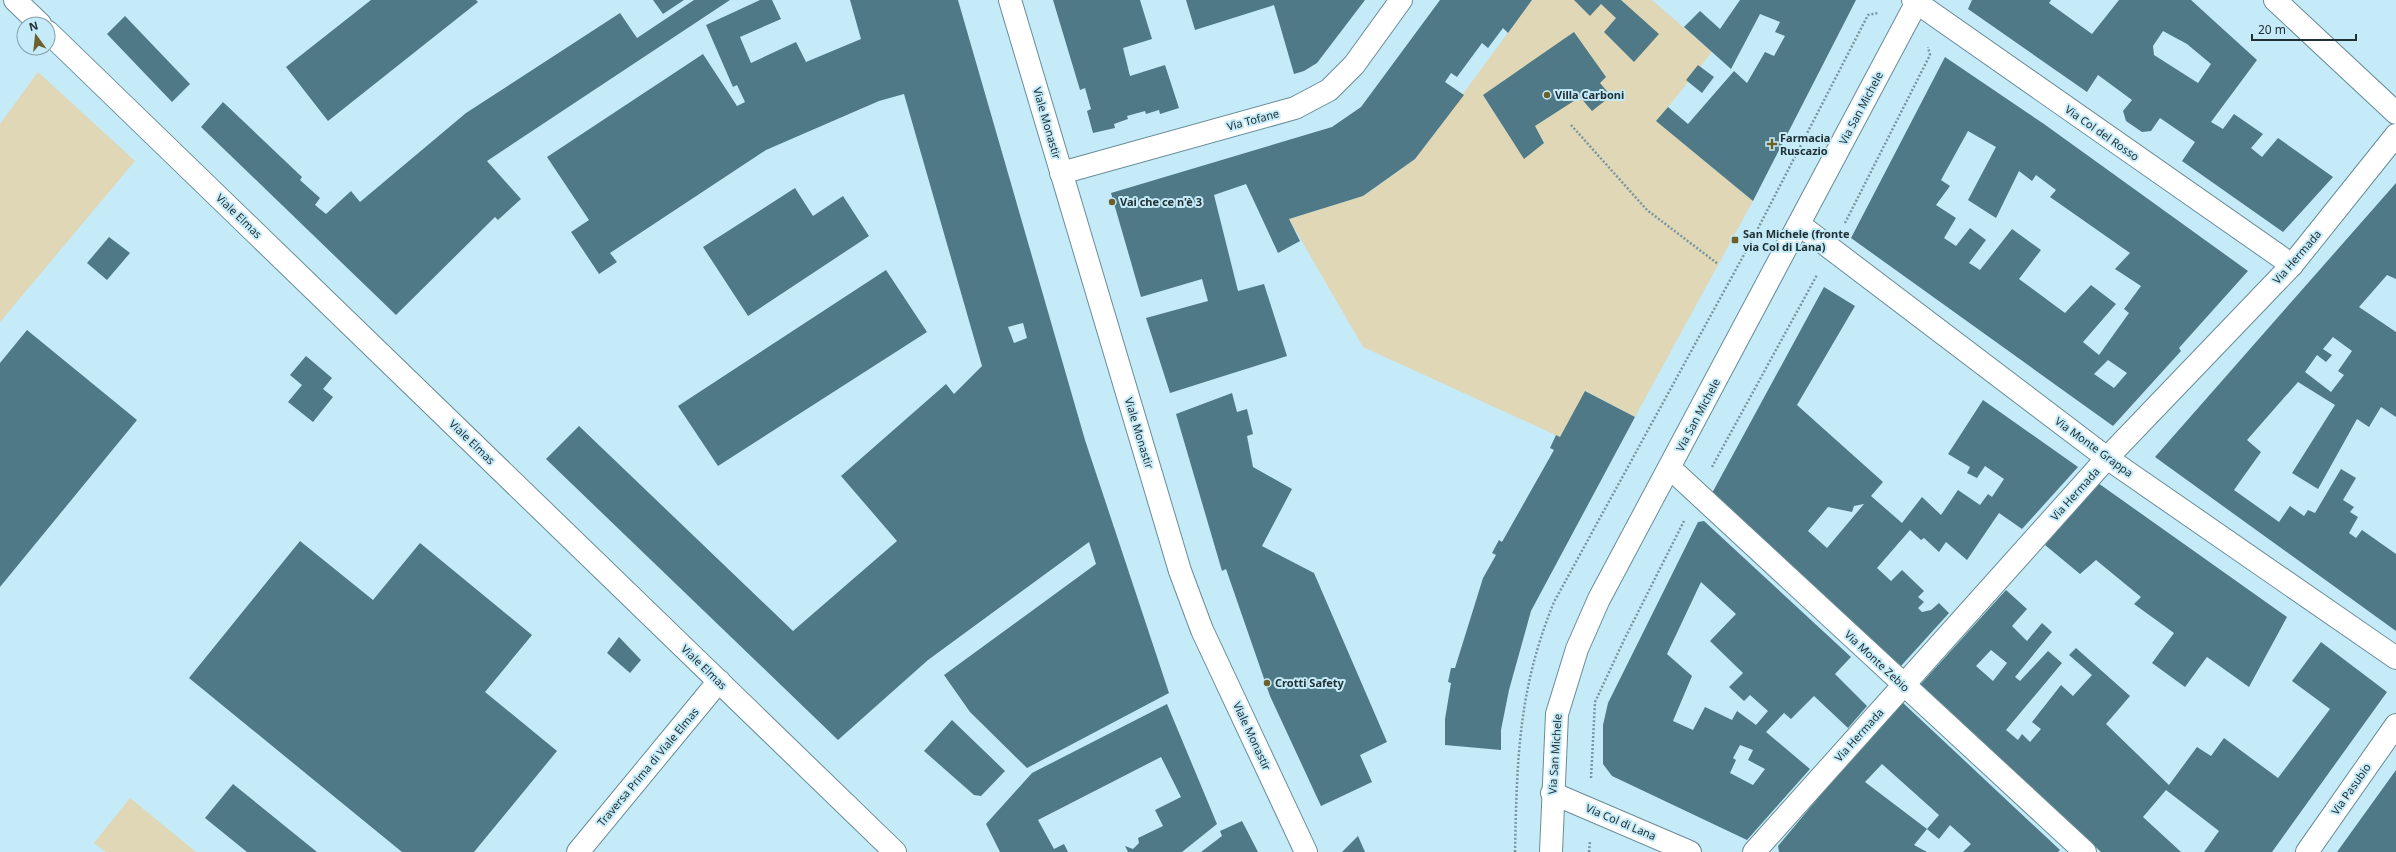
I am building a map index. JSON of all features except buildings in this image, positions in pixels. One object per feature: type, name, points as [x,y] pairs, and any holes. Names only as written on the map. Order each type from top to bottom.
[{"type":"street","points":[[15,0],[32,16]]},
{"type":"street","name":"Viale Monastir","points":[[1010,0],[1180,571],[1202,630],[1306,852]]},
{"type":"street","name":"Via Tofane","points":[[1061,173],[1296,108],[1329,90],[1354,65],[1401,0]]},
{"type":"street","points":[[2275,0],[2396,113]]},
{"type":"street","name":"Via San Michele","points":[[1550,852],[1557,714],[1577,649],[1600,599],[1800,225],[1916,1]]},
{"type":"street","name":"Via Col del Rosso","points":[[1916,1],[2292,265]]},
{"type":"street","name":"Viale Elmas","points":[[56,40],[895,852]]},
{"type":"street","name":"Via Hermada","points":[[1754,852],[2107,458],[2292,265],[2396,135]]},
{"type":"street","name":"Via Monte Grappa","points":[[1800,225],[2107,458],[2396,658]]},
{"type":"street","name":"Via Monte Zebio","points":[[1670,468],[2085,852]]},
{"type":"street","name":"Traversa Prima di Viale Elmas","points":[[578,852],[719,681]]},
{"type":"street","name":"Via Pasubio","points":[[2307,852],[2396,725]]},
{"type":"street","name":"Via Col di Lana","points":[[1552,793],[1690,852]]},
{"type":"path","points":[[1589,852],[1592,735],[1595,702],[1634,619],[1698,494],[1831,248],[1930,55],[1916,1]]},
{"type":"path","points":[[1571,125],[1647,210],[1718,264]]},
{"type":"shaded area","points":[[1532,0],[1652,0],[1712,52],[1657,121],[1753,201],[1635,417],[1586,391],[1560,437],[1363,347],[1289,219],[1363,196],[1415,159]]},
{"type":"shaded area","points":[[38,72],[135,161],[0,322],[0,124]]},
{"type":"shaded area","points":[[130,798],[196,852],[106,852],[94,843]]},
{"type":"place","name":"Villa Carboni","points":[[1547,95]]},
{"type":"place","name":"Farmacia Ruscazio","points":[[1772,144]]},
{"type":"place","name":"Vai che ce n'è 3","points":[[1112,202]]},
{"type":"place","name":"San Michele (fronte via Col di Lana)","points":[[1735,240]]},
{"type":"place","name":"Crotti Safety","points":[[1267,683]]}]
